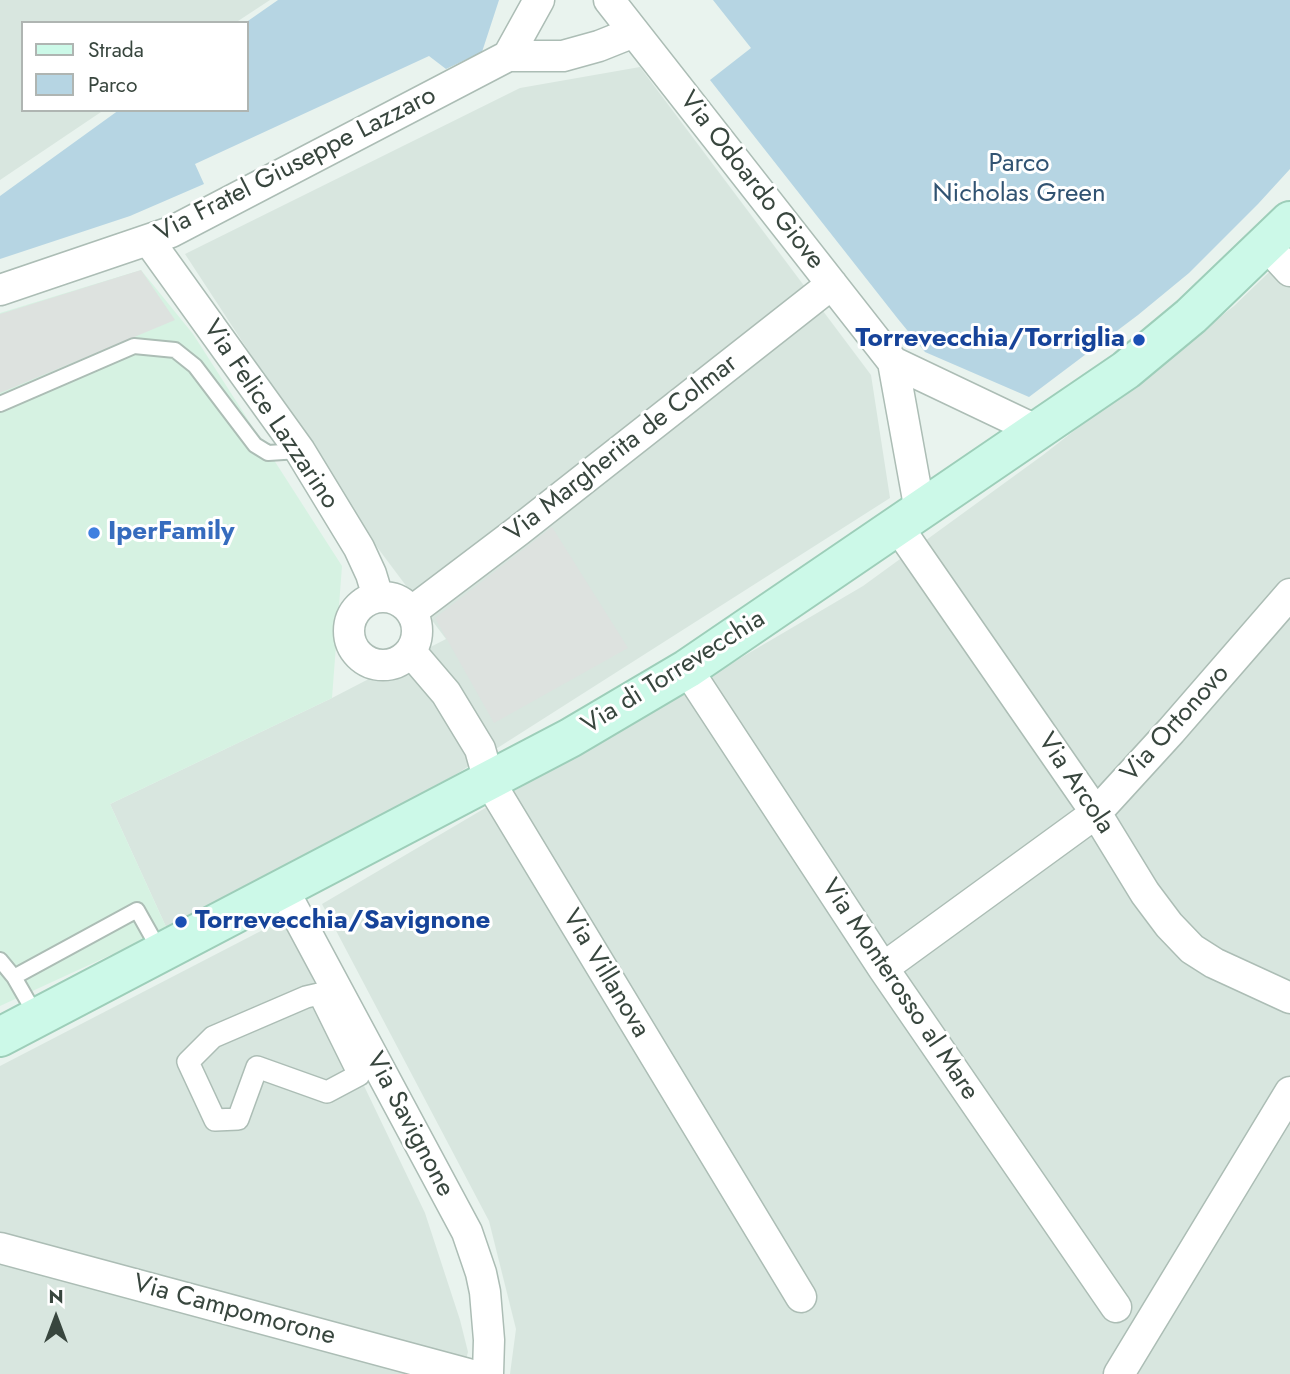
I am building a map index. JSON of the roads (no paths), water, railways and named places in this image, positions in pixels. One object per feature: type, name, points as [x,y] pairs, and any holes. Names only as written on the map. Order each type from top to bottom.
[{"type":"main road","name":"Via di Torrevecchia","points":[[0,1037],[609,716],[687,669],[1038,431],[1160,343],[1282,246]]},
{"type":"street","points":[[539,0],[508,57],[563,56],[634,32]]},
{"type":"street","name":"Via Odoardo Giove","points":[[610,0],[893,362],[1038,431]]},
{"type":"street","name":"Via Fratel Giuseppe Lazzaro","points":[[0,290],[149,241],[189,223],[508,57]]},
{"type":"street","name":"Via Felice Lazzarino","points":[[149,241],[300,451],[359,548],[378,597]]},
{"type":"street","name":"Via Margherita de Colmar","points":[[411,612],[832,284]]},
{"type":"street","name":"Via Odoardo Giove","points":[[893,362],[909,519]]},
{"type":"street","name":"Via Arcola","points":[[909,519],[1145,893],[1180,938],[1214,963],[1290,998]]},
{"type":"street","name":"Via Ortonovo","points":[[883,968],[1096,813],[1290,594]]},
{"type":"street","points":[[378,597],[396,600],[411,612],[418,632],[411,652],[402,660],[379,666],[358,655],[352,645],[349,625],[353,614],[368,600],[378,597]]},
{"type":"street","name":"Via Villanova","points":[[411,652],[446,693],[480,749],[488,780],[801,1297]]},
{"type":"street","name":"Via Monterosso al Mare","points":[[687,669],[883,968],[1116,1307]]},
{"type":"street","name":"Via Savignone","points":[[283,889],[467,1232],[485,1292],[488,1374]]},
{"type":"street","points":[[319,994],[359,1075],[327,1092],[257,1067],[238,1119],[215,1120],[188,1062],[213,1037],[306,997],[319,994]]},
{"type":"street","points":[[1119,1374],[1290,1092]]},
{"type":"street","name":"Via Campomorone","points":[[0,1248],[468,1374]]},
{"type":"lane","points":[[0,404],[134,346],[175,350],[195,366],[255,445],[268,453],[300,451]]},
{"type":"lane","points":[[14,976],[137,910],[161,953]]},
{"type":"lane","points":[[0,960],[14,976],[37,1018]]},
{"type":"place","name":"Torrevecchia/Torriglia","points":[[1139,340]]},
{"type":"place","name":"IperFamily","points":[[94,533]]},
{"type":"place","name":"Torrevecchia/Savignone","points":[[181,922]]},
{"type":"park label","name":"Parco Nicholas Green","points":[[1019,180]]}]
